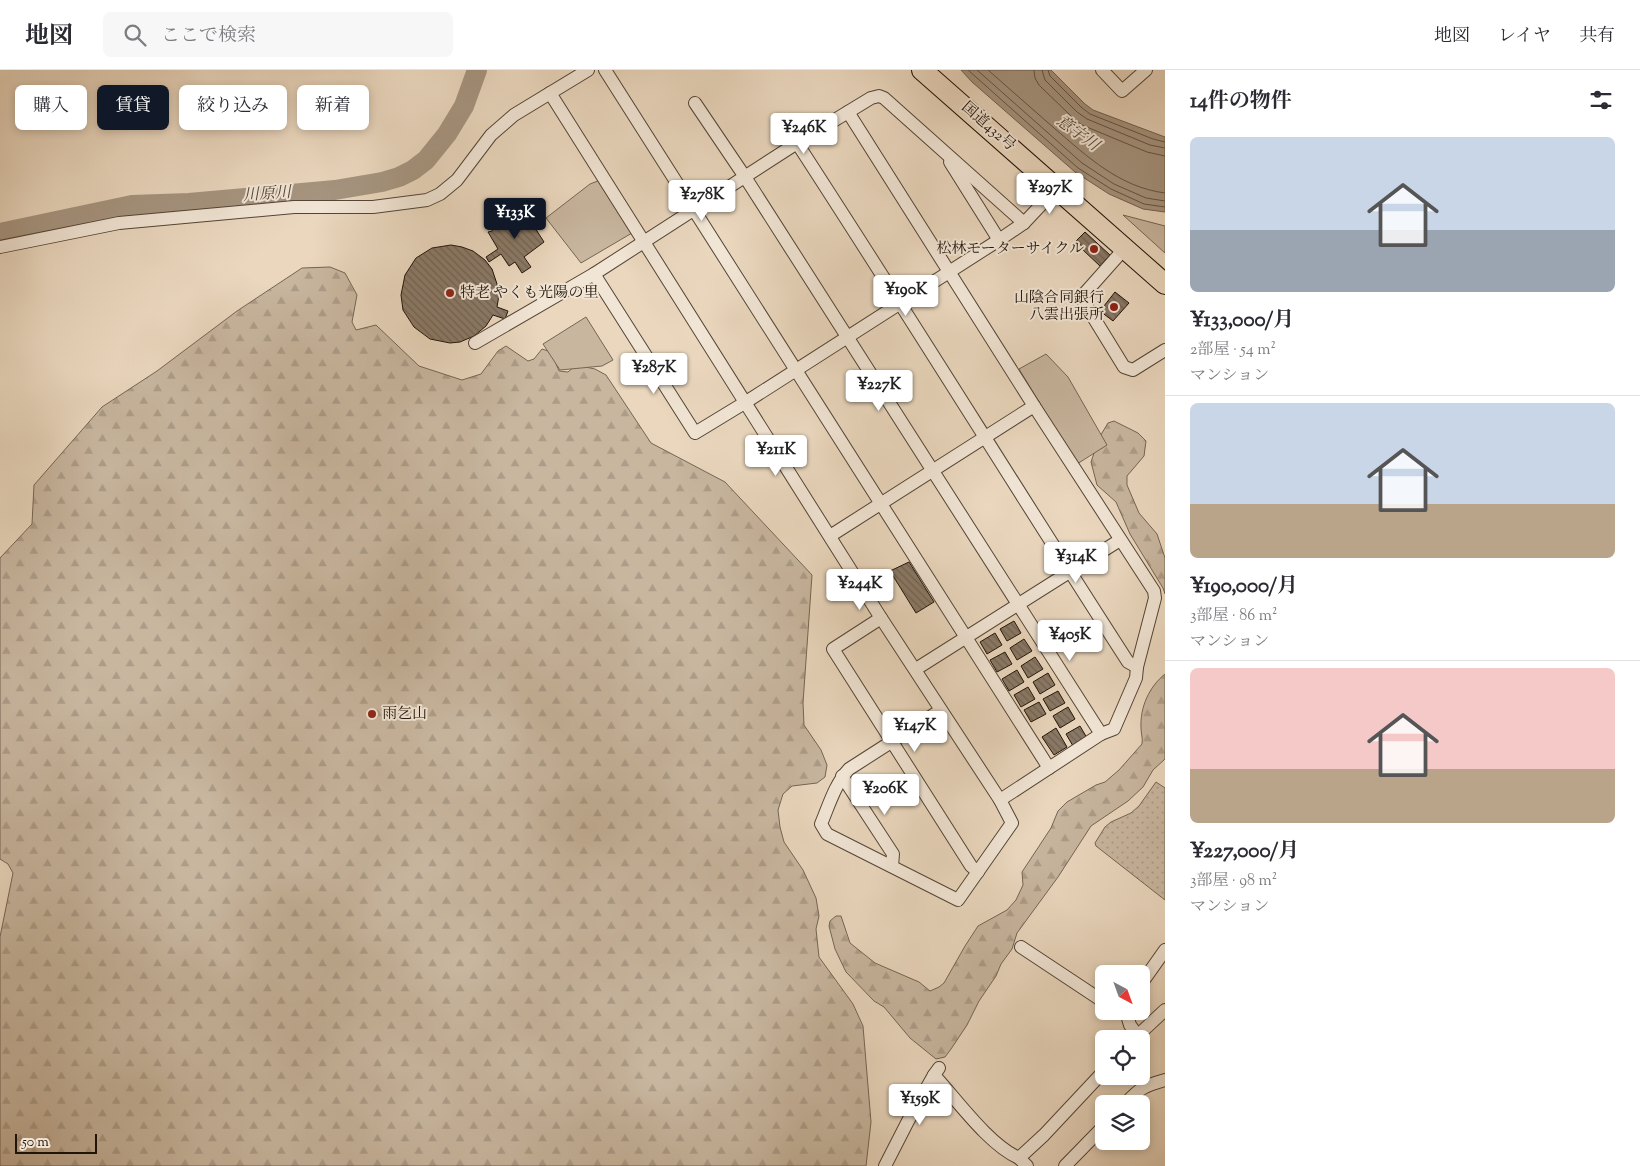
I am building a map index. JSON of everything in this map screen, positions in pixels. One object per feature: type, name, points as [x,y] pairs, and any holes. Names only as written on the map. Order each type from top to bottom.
[{"type":"highway","name":"国道432号","points":[[922,70],[1165,284]]},
{"type":"street","points":[[0,247],[119,223],[294,207],[373,207],[427,200],[440,194],[457,180],[490,135],[514,115],[588,70]]},
{"type":"street","points":[[605,70],[1049,768]]},
{"type":"street","points":[[1102,70],[1122,91],[1146,70]]},
{"type":"street","points":[[550,93],[881,618],[1000,800],[1012,823],[958,900],[827,834],[821,824],[842,776],[849,769],[941,710]]},
{"type":"street","points":[[475,343],[594,274],[797,143],[871,98],[879,96],[884,98],[1024,223]]},
{"type":"street","points":[[695,103],[745,177],[1101,734]]},
{"type":"street","points":[[848,112],[1034,406],[1154,591],[1155,598],[1137,667],[1136,678],[1114,729],[1101,734],[1000,800]]},
{"type":"street","points":[[797,143],[901,303],[1128,662],[1137,667]]},
{"type":"street","points":[[942,150],[999,240]]},
{"type":"street","points":[[594,274],[695,433],[950,273],[999,240],[1024,223],[1057,188]]},
{"type":"street","points":[[1124,248],[1085,293],[1084,302],[1124,367],[1133,370],[1165,350]]},
{"type":"street","points":[[830,536],[1034,406]]},
{"type":"street","points":[[916,670],[1120,540]]},
{"type":"street","points":[[881,618],[833,650],[971,866],[978,872]]},
{"type":"street","points":[[842,776],[893,854],[892,866]]},
{"type":"street","points":[[1021,947],[1095,996]]},
{"type":"street","points":[[1150,971],[1165,950]]},
{"type":"street","points":[[1144,1030],[1165,1010]]},
{"type":"street","points":[[884,1166],[908,1120],[937,1072],[989,1137],[1008,1154],[1023,1162],[1044,1135],[1095,1081]]},
{"type":"street","points":[[1134,1095],[1146,1085],[1165,1080]]},
{"type":"street","points":[[1065,1166],[1095,1135]]},
{"type":"green space","points":[[600,180],[632,233],[581,263],[546,218],[590,184]]},
{"type":"green space","points":[[1123,215],[1165,226],[1165,253]]},
{"type":"green space","points":[[330,267],[345,273],[357,295],[352,322],[356,330],[376,325],[419,366],[462,380],[481,374],[498,351],[506,346],[528,361],[534,359],[542,349],[551,352],[559,371],[568,372],[576,365],[595,369],[606,375],[651,443],[725,482],[812,575],[803,703],[804,725],[821,750],[827,765],[825,777],[817,783],[792,786],[783,794],[778,810],[784,842],[803,870],[816,898],[819,916],[816,929],[819,957],[853,1004],[863,1026],[871,1122],[866,1166],[0,1166],[0,937],[13,873],[8,864],[0,859],[0,558],[32,524],[34,485],[102,407],[157,371],[237,311],[302,268]]},
{"type":"green space","points":[[586,317],[613,360],[602,366],[560,370],[543,344]]},
{"type":"green space","points":[[1046,354],[1068,377],[1107,445],[1077,464],[1019,369]]},
{"type":"green space","points":[[1114,421],[1138,433],[1146,441],[1144,456],[1127,476],[1127,485],[1139,513],[1157,534],[1165,558],[1165,594],[1130,534],[1116,502],[1097,485],[1091,462],[1099,438],[1108,423]]},
{"type":"green space","points":[[1165,674],[1165,759],[1153,770],[1143,787],[1128,801],[1091,826],[1058,877],[1017,933],[1012,949],[979,1001],[967,1025],[945,1057],[936,1059],[910,1038],[884,1007],[874,1001],[846,972],[835,949],[829,926],[830,921],[836,916],[841,916],[850,943],[875,963],[919,982],[930,991],[939,987],[944,983],[978,926],[1007,910],[1016,900],[1023,885],[1022,872],[1051,828],[1058,811],[1067,802],[1096,785],[1105,782],[1119,770],[1142,744],[1141,720],[1144,705],[1154,685]]},
{"type":"green space","points":[[1156,782],[1165,788],[1165,900],[1096,846],[1095,843],[1105,827],[1111,822],[1131,813],[1139,806]]},
{"type":"water","name":"意宇川","points":[[961,70],[1051,70],[1093,110],[1165,137],[1165,212],[1143,209],[1109,194],[1075,172],[972,82]]},
{"type":"building","points":[[523,209],[544,242],[524,257],[531,267],[522,273],[515,262],[509,266],[501,254],[489,262],[486,257],[498,249],[488,232],[492,231],[504,216]]},
{"type":"building","name":"松林モーターサイクル","points":[[1085,232],[1110,255],[1100,266],[1076,241]]},
{"type":"building","name":"特老 やくも光陽の里","points":[[451,245],[473,251],[485,260],[492,269],[497,284],[499,295],[497,307],[508,311],[505,319],[493,315],[486,326],[474,336],[460,342],[450,343],[430,339],[414,327],[403,310],[401,295],[405,275],[416,258],[432,248]]},
{"type":"building","name":"山陰合同銀行 八雲出張所","points":[[1115,292],[1129,303],[1113,321],[1100,311]]},
{"type":"building","points":[[909,562],[934,602],[916,613],[890,571]]},
{"type":"building","points":[[1014,621],[1021,633],[1007,641],[1000,629]]},
{"type":"building","points":[[995,633],[1002,645],[987,654],[980,642]]},
{"type":"building","points":[[1024,639],[1032,651],[1017,660],[1010,648]]},
{"type":"building","points":[[1005,652],[1012,664],[997,672],[990,660]]},
{"type":"building","points":[[1035,657],[1043,669],[1028,678],[1021,666]]},
{"type":"building","points":[[1017,670],[1024,682],[1009,691],[1002,679]]},
{"type":"building","points":[[1048,673],[1055,685],[1040,694],[1033,682]]},
{"type":"building","points":[[1028,687],[1035,699],[1021,707],[1014,695]]},
{"type":"building","points":[[1058,691],[1065,703],[1050,711],[1043,699]]},
{"type":"building","points":[[1039,702],[1046,714],[1031,722],[1024,710]]},
{"type":"building","points":[[1068,707],[1075,719],[1060,728],[1053,716]]},
{"type":"building","points":[[1080,726],[1087,738],[1073,746],[1066,734]]},
{"type":"building","points":[[1056,728],[1067,747],[1054,755],[1042,737]]},
{"type":"waterway","name":"川原川","points":[[0,233],[132,205],[189,203],[335,190],[382,182],[399,177],[413,170],[426,160],[447,134],[464,106],[477,70]]},
{"type":"place","name":"松林モーターサイクル","points":[[1094,249]]},
{"type":"place","name":"特老 やくも光陽の里","points":[[450,293]]},
{"type":"place","name":"山陰合同銀行 八雲出張所","points":[[1114,307]]},
{"type":"place","name":"雨乞山","points":[[372,714]]}]
